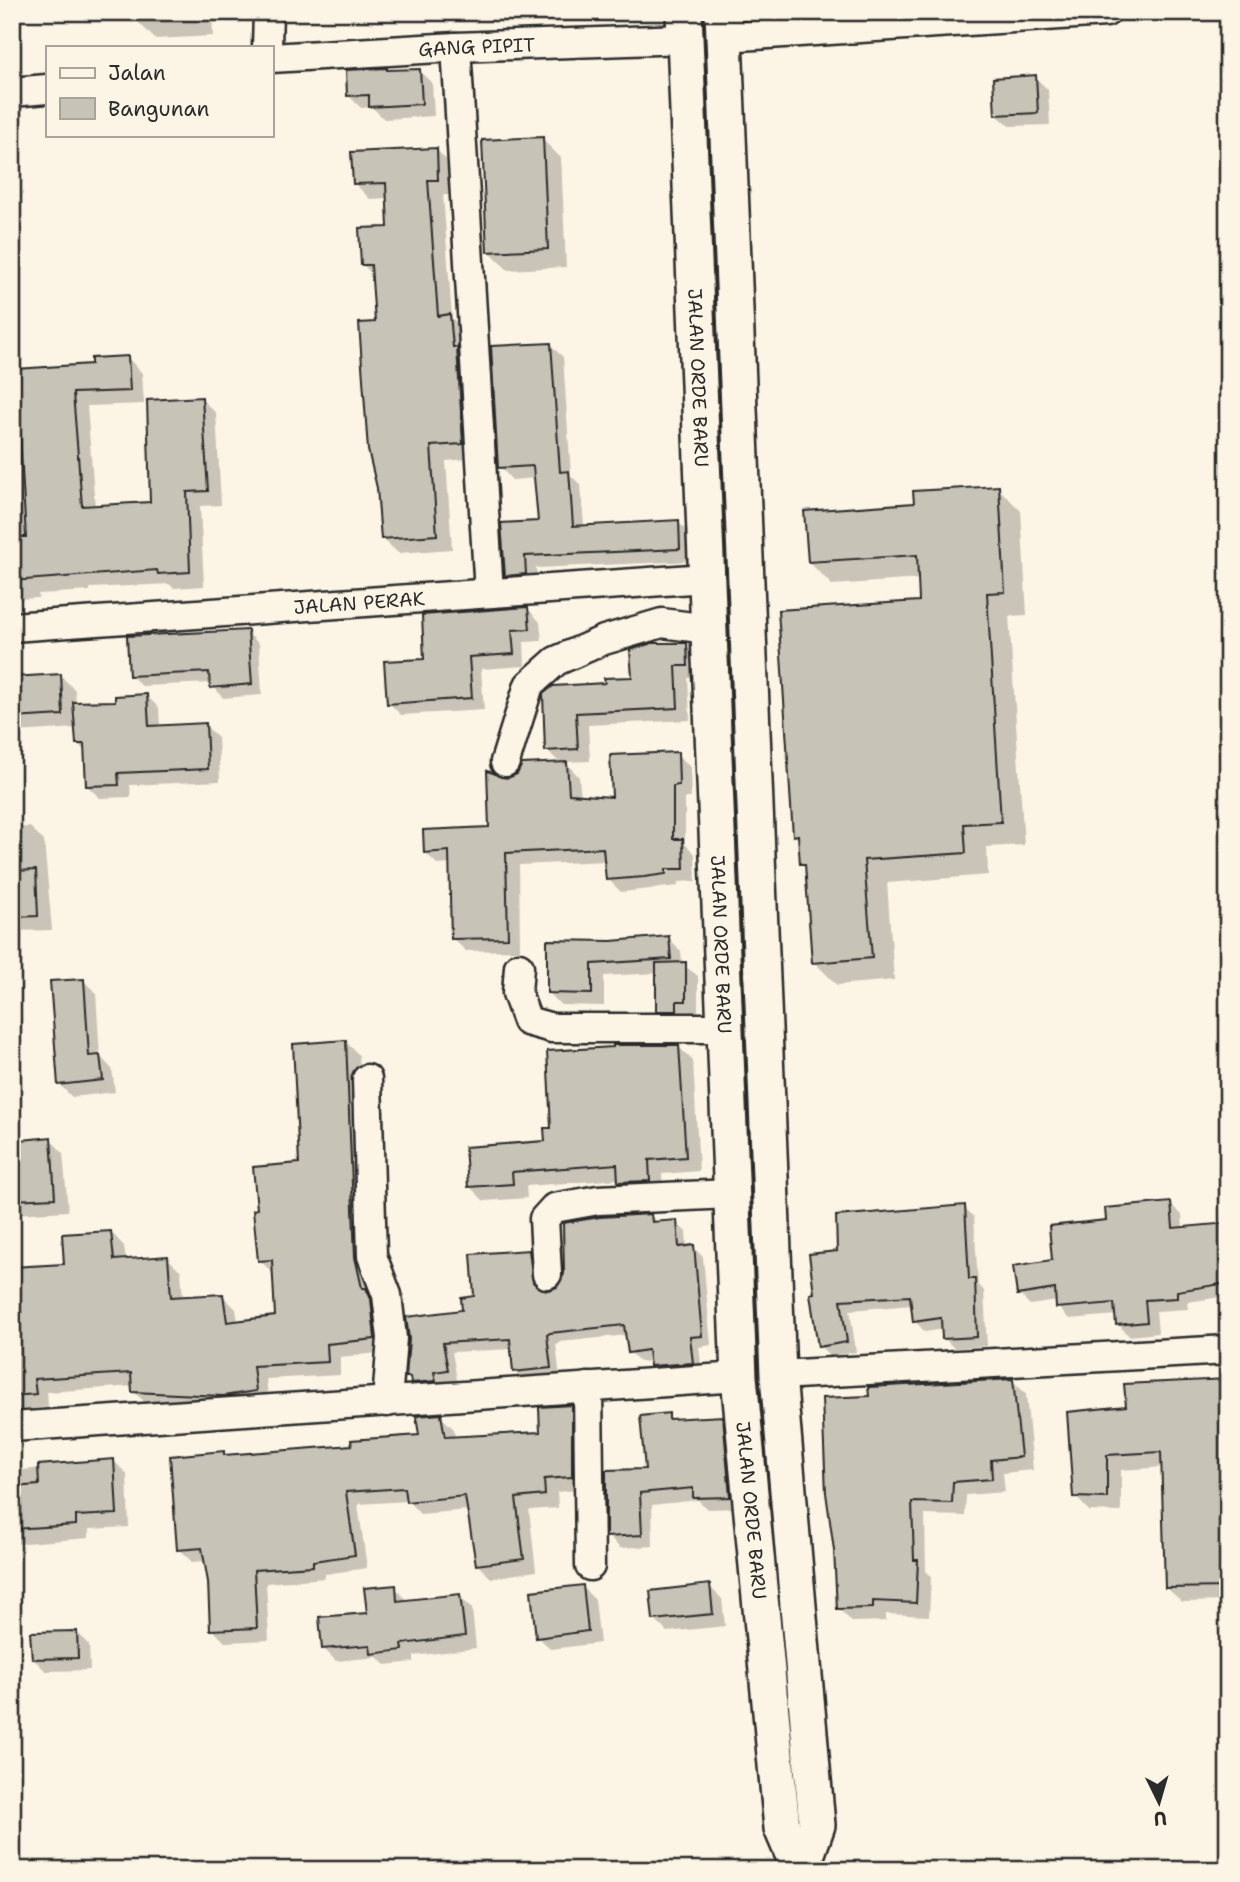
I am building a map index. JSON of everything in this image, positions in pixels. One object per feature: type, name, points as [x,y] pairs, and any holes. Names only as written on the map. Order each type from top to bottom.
[{"type":"main road","name":"JALAN ORDE BARU","points":[[723,25],[778,1375],[817,1825],[801,1870]]},
{"type":"main road","name":"JALAN ORDE BARU","points":[[684,26],[739,1377],[782,1828],[801,1870]]},
{"type":"main road","points":[[721,941],[761,940]]},
{"type":"street","points":[[267,46],[268,12]]},
{"type":"street","points":[[723,25],[1106,12]]},
{"type":"street","name":"GANG PIPIT","points":[[273,58],[456,47],[684,26]]},
{"type":"street","points":[[456,47],[489,593]]},
{"type":"street","points":[[12,92],[46,89]]},
{"type":"street","name":"JALAN PERAK","points":[[12,627],[706,578]]},
{"type":"street","points":[[505,762],[529,685],[556,661],[604,640],[662,623],[708,629]]},
{"type":"street","points":[[519,967],[517,993],[527,1021],[552,1028],[724,1028]]},
{"type":"street","points":[[367,1079],[372,1255],[387,1295],[392,1338],[387,1402]]},
{"type":"street","points":[[547,1274],[544,1219],[554,1208],[598,1199],[732,1194]]},
{"type":"street","points":[[778,1375],[1228,1350]]},
{"type":"street","points":[[12,1427],[739,1377]]},
{"type":"street","points":[[588,1387],[590,1566]]},
{"type":"building","points":[[420,69],[422,104],[369,107],[369,95],[347,96],[346,70]]},
{"type":"building","points":[[1036,75],[1038,113],[995,115],[993,78]]},
{"type":"building","points":[[543,137],[548,249],[487,252],[482,140]]},
{"type":"building","points":[[437,148],[438,180],[428,180],[438,316],[450,314],[453,347],[457,347],[463,444],[431,446],[437,535],[381,539],[377,488],[368,450],[359,323],[375,322],[371,265],[361,265],[359,228],[388,227],[386,183],[353,184],[351,152]]},
{"type":"building","points":[[551,343],[560,472],[569,471],[573,526],[679,520],[680,549],[525,556],[526,574],[505,576],[501,523],[538,521],[533,466],[498,468],[491,346]]},
{"type":"building","points":[[128,356],[130,391],[73,393],[82,506],[150,502],[147,400],[202,397],[208,491],[187,492],[190,572],[158,574],[157,570],[12,581],[12,537],[26,537],[16,369],[91,364],[91,358]]},
{"type":"building","points":[[999,486],[1005,592],[987,593],[1001,822],[964,824],[966,853],[864,860],[872,958],[812,963],[805,864],[800,864],[798,835],[793,836],[778,610],[919,601],[917,555],[808,562],[804,511],[914,503],[913,491]]},
{"type":"building","points":[[528,607],[530,629],[512,630],[514,654],[469,657],[472,698],[387,704],[384,661],[424,659],[422,615]]},
{"type":"building","points":[[248,630],[252,684],[210,688],[209,672],[129,676],[127,636]]},
{"type":"building","points":[[652,643],[687,643],[688,666],[676,666],[678,708],[576,713],[578,749],[545,751],[543,694],[553,686],[605,683],[604,678],[632,677],[630,650]]},
{"type":"building","points":[[61,674],[63,715],[12,718],[12,677]]},
{"type":"building","points":[[147,694],[149,726],[206,723],[208,769],[118,773],[119,785],[86,786],[84,744],[76,744],[73,702],[115,701],[115,696]]},
{"type":"building","points":[[678,752],[679,785],[673,786],[673,839],[683,839],[684,869],[666,869],[666,874],[606,880],[603,848],[506,853],[508,938],[451,939],[449,851],[424,853],[423,830],[489,827],[487,771],[508,778],[517,774],[522,764],[567,762],[569,794],[612,797],[610,755]]},
{"type":"building","points":[[36,870],[38,916],[12,917],[12,871]]},
{"type":"building","points":[[669,936],[671,959],[592,964],[592,994],[547,993],[547,940],[611,941]]},
{"type":"building","points":[[686,962],[686,1001],[677,1001],[677,1011],[656,1011],[656,963]]},
{"type":"building","points":[[84,979],[89,1056],[100,1055],[103,1080],[58,1085],[50,981]]},
{"type":"building","points":[[346,1040],[355,1257],[362,1288],[366,1288],[371,1299],[375,1339],[327,1344],[328,1362],[253,1366],[256,1391],[223,1396],[132,1392],[131,1373],[34,1379],[36,1394],[12,1396],[12,1267],[64,1264],[62,1234],[111,1231],[114,1260],[168,1256],[171,1297],[223,1294],[227,1322],[275,1316],[272,1260],[258,1261],[253,1210],[257,1209],[253,1167],[299,1163],[293,1044]]},
{"type":"building","points":[[613,1045],[679,1045],[686,1157],[649,1160],[650,1181],[618,1182],[617,1164],[512,1172],[513,1184],[468,1187],[465,1147],[545,1141],[544,1128],[551,1128],[547,1051]]},
{"type":"building","points":[[51,1137],[55,1198],[12,1200],[12,1141]]},
{"type":"building","points":[[1171,1202],[1173,1228],[1228,1223],[1228,1283],[1177,1291],[1177,1298],[1145,1300],[1147,1322],[1116,1325],[1114,1303],[1056,1308],[1055,1289],[1017,1295],[1013,1266],[1052,1260],[1049,1226],[1106,1220],[1105,1208]]},
{"type":"building","points":[[965,1205],[969,1279],[975,1279],[977,1337],[942,1339],[941,1318],[913,1322],[910,1296],[841,1300],[847,1342],[818,1347],[810,1294],[814,1293],[809,1254],[837,1251],[836,1216]]},
{"type":"building","points":[[651,1214],[652,1222],[677,1220],[679,1247],[694,1245],[702,1336],[690,1337],[693,1363],[650,1366],[648,1350],[628,1353],[624,1325],[550,1333],[547,1335],[551,1368],[513,1372],[510,1339],[443,1343],[448,1370],[434,1372],[436,1381],[411,1383],[410,1377],[406,1377],[409,1339],[406,1317],[462,1310],[461,1298],[474,1296],[471,1254],[529,1250],[533,1282],[539,1288],[549,1290],[557,1287],[564,1274],[563,1223],[600,1217]]},
{"type":"building","points":[[1013,1379],[1021,1457],[991,1460],[992,1479],[953,1482],[952,1503],[912,1502],[914,1560],[918,1560],[916,1603],[873,1601],[873,1608],[837,1609],[834,1550],[826,1493],[822,1398],[869,1396],[868,1387]]},
{"type":"building","points":[[1228,1379],[1228,1587],[1165,1588],[1161,1452],[1107,1455],[1107,1498],[1073,1497],[1067,1412],[1126,1406],[1124,1384]]},
{"type":"building","points":[[572,1405],[572,1477],[544,1479],[545,1495],[516,1498],[524,1559],[476,1565],[465,1496],[406,1502],[404,1488],[346,1492],[355,1555],[313,1561],[313,1566],[254,1570],[257,1628],[210,1630],[208,1582],[202,1548],[177,1550],[170,1456],[224,1451],[224,1455],[352,1445],[351,1440],[419,1435],[416,1416],[441,1414],[445,1437],[540,1432],[539,1407]]},
{"type":"building","points":[[669,1413],[669,1419],[723,1416],[730,1497],[693,1498],[693,1488],[640,1493],[642,1535],[606,1537],[606,1470],[645,1469],[640,1416]]},
{"type":"building","points":[[114,1459],[117,1514],[76,1516],[76,1525],[12,1529],[12,1487],[39,1485],[38,1465]]},
{"type":"building","points":[[710,1584],[713,1614],[653,1620],[650,1591]]},
{"type":"building","points":[[396,1585],[397,1601],[460,1594],[465,1636],[402,1644],[403,1650],[371,1654],[370,1645],[322,1649],[319,1617],[367,1613],[364,1588]]},
{"type":"building","points":[[583,1585],[588,1631],[536,1638],[531,1591]]},
{"type":"building","points":[[77,1631],[78,1658],[32,1659],[30,1632]]}]
